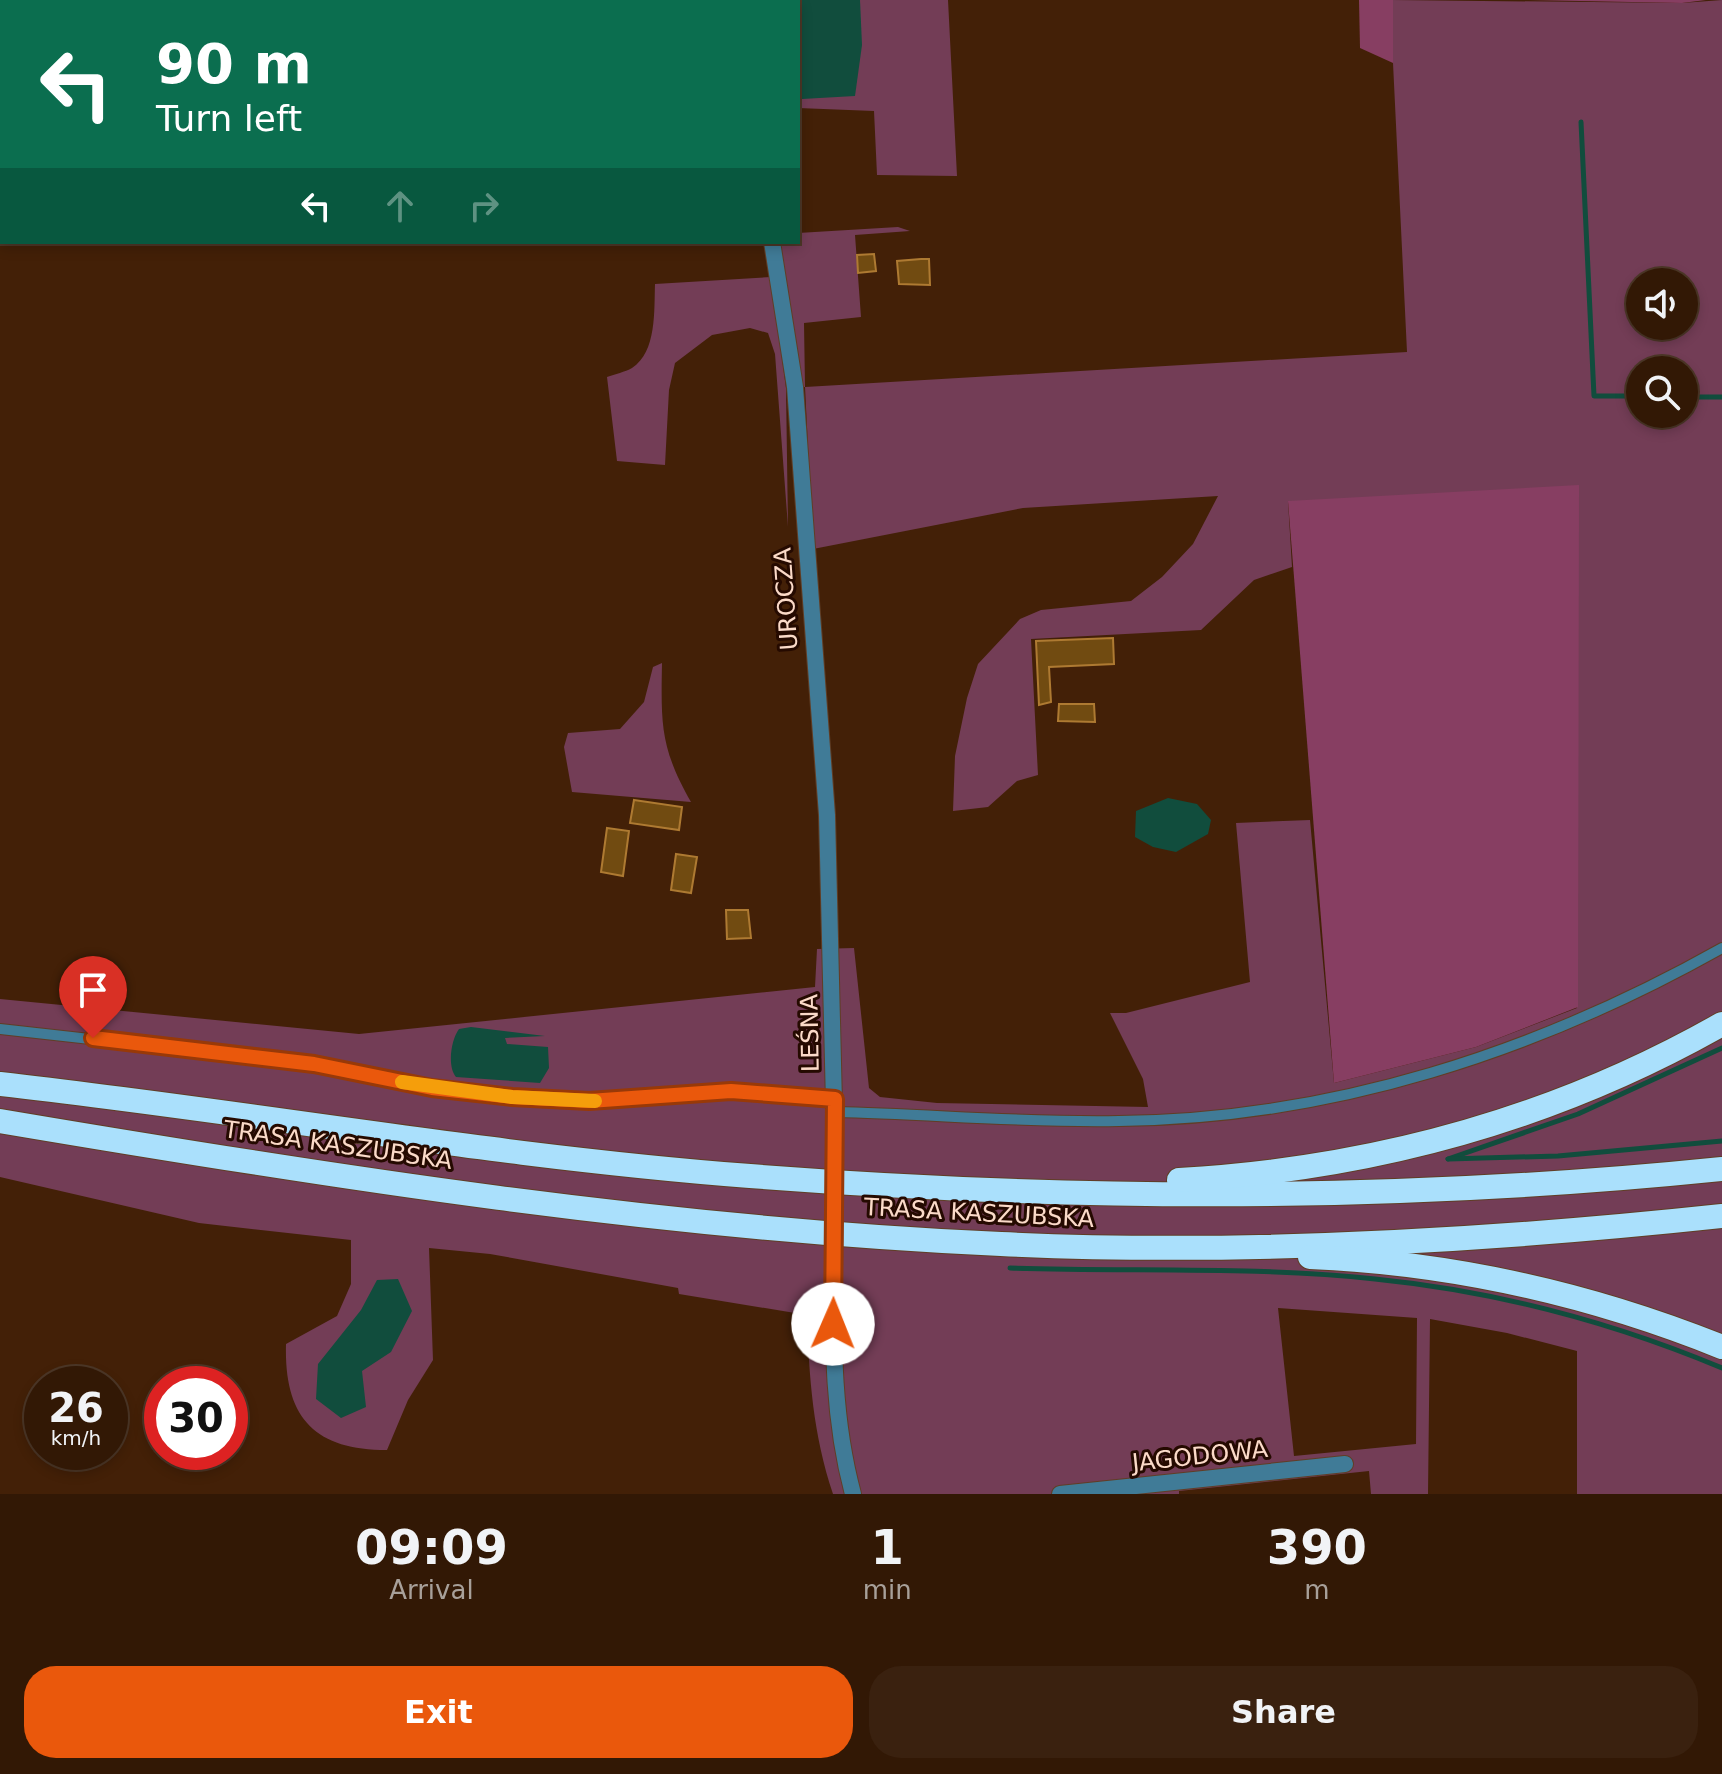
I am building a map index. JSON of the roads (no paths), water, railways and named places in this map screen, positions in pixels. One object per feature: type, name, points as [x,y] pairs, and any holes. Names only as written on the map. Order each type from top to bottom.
[{"type":"highway","points":[[1029,1190],[1282,1171],[1458,1136],[1513,1120],[1584,1092],[1722,1024]]},
{"type":"highway","name":"TRASA KASZUBSKA","points":[[0,1084],[657,1167],[781,1178],[1029,1190],[1336,1194],[1511,1187],[1722,1169]]},
{"type":"highway","name":"TRASA KASZUBSKA","points":[[0,1121],[337,1174],[779,1230],[1006,1244],[1176,1248],[1508,1234],[1722,1216]]},
{"type":"highway","points":[[1176,1248],[1375,1261],[1474,1275],[1585,1300],[1722,1347]]},
{"type":"street","name":"UROCZA","points":[[772,244],[795,387],[827,815],[832,953]]},
{"type":"street","name":"LEŚNA","points":[[832,953],[834,1380],[839,1436],[853,1494]]},
{"type":"street","name":"JAGODOWA","points":[[1060,1494],[1345,1464]]},
{"type":"lane","points":[[0,1029],[314,1064],[432,1088],[512,1097],[589,1101],[731,1091],[835,1105],[1121,1121],[1303,1103],[1379,1087],[1519,1045],[1632,997],[1722,948]]},
{"type":"water","points":[[802,0],[860,0],[862,45],[855,96],[802,99]]},
{"type":"water","points":[[1168,798],[1197,804],[1211,820],[1208,834],[1176,852],[1153,847],[1135,837],[1136,811]]},
{"type":"water","points":[[471,1027],[545,1036],[505,1038],[507,1044],[548,1047],[549,1068],[540,1083],[456,1077],[451,1060],[454,1040],[459,1029]]},
{"type":"water","points":[[398,1279],[412,1311],[391,1352],[362,1371],[366,1407],[341,1418],[316,1399],[318,1364],[361,1310],[377,1280]]},
{"type":"waterway","points":[[1581,122],[1594,396],[1626,396]]},
{"type":"waterway","points":[[1698,397],[1722,397]]},
{"type":"waterway","points":[[1448,1159],[1578,1114],[1722,1048]]},
{"type":"waterway","points":[[1448,1159],[1558,1156],[1722,1141]]},
{"type":"waterway","points":[[1010,1268],[1284,1272],[1420,1284],[1552,1311],[1638,1336],[1722,1368]]}]
